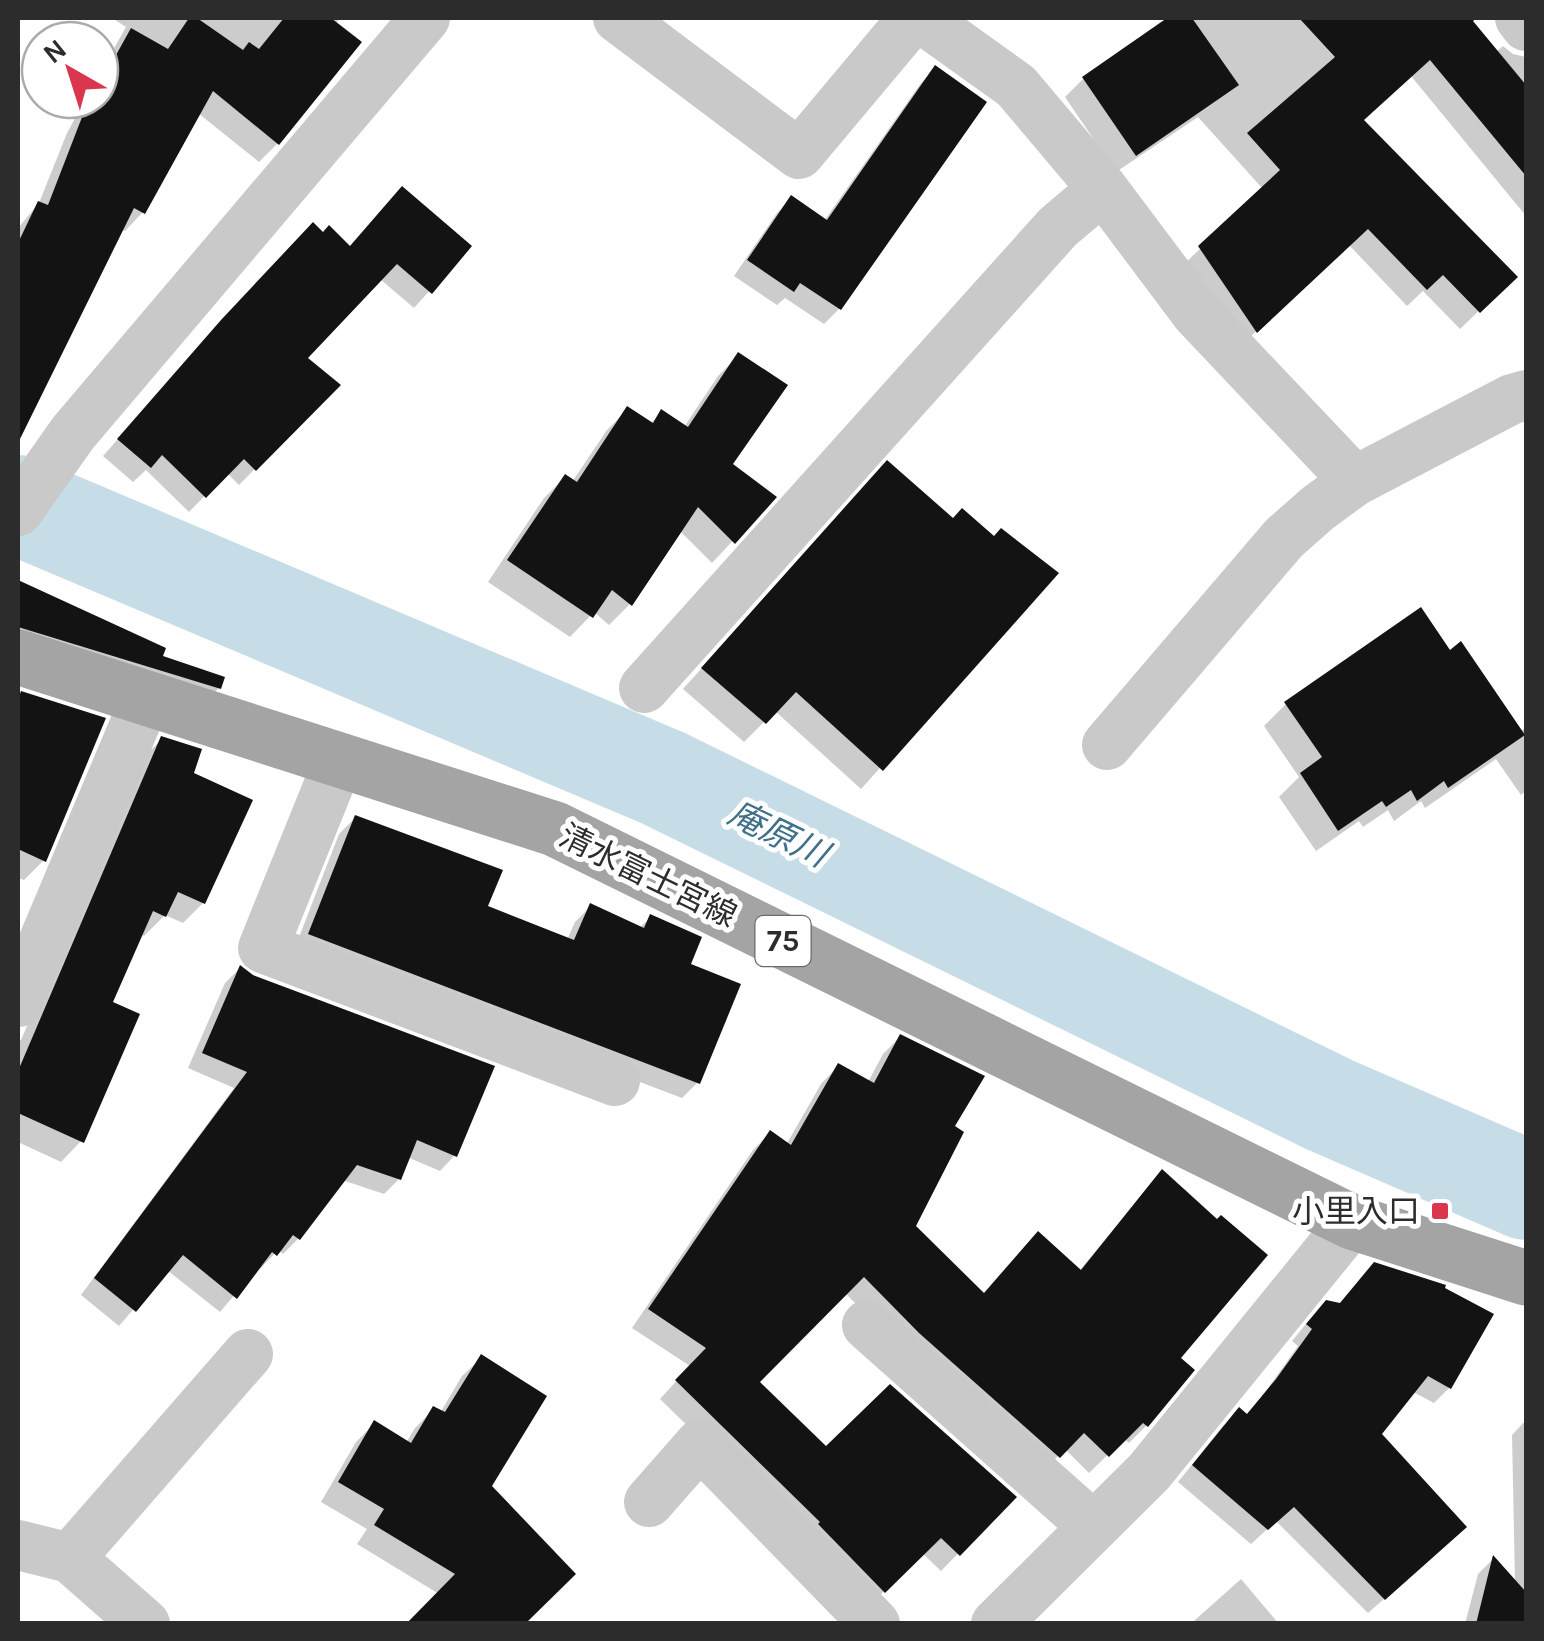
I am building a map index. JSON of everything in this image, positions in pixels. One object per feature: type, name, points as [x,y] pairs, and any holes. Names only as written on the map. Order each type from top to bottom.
[{"type":"main road","name":"清水富士宮線","points":[[18,657],[555,829],[1352,1222],[1526,1278]]},
{"type":"street","points":[[18,510],[73,433],[425,18]]},
{"type":"street","points":[[618,18],[799,154],[912,18]]},
{"type":"street","points":[[921,18],[1016,86],[1103,189],[1196,313],[1356,481]]},
{"type":"street","points":[[1520,18],[1526,26]]},
{"type":"street","points":[[644,688],[1058,227],[1103,189]]},
{"type":"street","points":[[1108,744],[1284,538],[1356,481],[1526,394]]},
{"type":"street","points":[[18,1002],[146,698]]},
{"type":"street","points":[[339,760],[263,948],[615,1081]]},
{"type":"street","points":[[996,1624],[1150,1472],[1352,1222]]},
{"type":"street","points":[[866,1325],[1094,1527]]},
{"type":"street","points":[[70,1558],[248,1354]]},
{"type":"street","points":[[649,1502],[700,1444],[875,1624]]},
{"type":"street","points":[[18,1545],[70,1558],[144,1624]]},
{"type":"building","points":[[189,18],[197,18],[243,50],[249,42],[259,49],[284,18],[331,18],[362,42],[279,145],[213,91],[145,214],[134,208],[18,443],[18,243],[38,201],[48,205],[81,120],[120,120],[120,48],[131,28],[168,49]]},
{"type":"building","points":[[1167,18],[1192,18],[1239,85],[1136,156],[1082,77]]},
{"type":"building","points":[[1299,18],[1477,18],[1473,21],[1526,85],[1526,176],[1430,60],[1364,120],[1518,277],[1480,313],[1443,275],[1427,290],[1368,229],[1257,333],[1198,246],[1280,170],[1247,133],[1335,57]]},
{"type":"building","points":[[935,65],[987,102],[841,310],[800,283],[794,292],[747,260],[791,195],[827,220]]},
{"type":"building","points":[[402,186],[472,246],[432,294],[397,264],[308,358],[341,385],[256,471],[244,459],[206,498],[162,455],[151,468],[117,439],[313,222],[323,232],[329,225],[350,246]]},
{"type":"building","points":[[738,352],[788,385],[733,464],[777,497],[735,544],[698,507],[632,606],[612,590],[593,618],[507,560],[565,474],[577,482],[627,406],[653,423],[661,409],[688,427]]},
{"type":"building","points":[[887,460],[953,518],[962,508],[994,536],[1001,528],[1059,573],[883,771],[796,692],[766,724],[701,668]]},
{"type":"building","points":[[18,580],[166,648],[163,656],[225,677],[221,689],[18,627]]},
{"type":"building","points":[[1421,607],[1450,650],[1461,641],[1525,735],[1448,788],[1444,781],[1417,801],[1411,790],[1386,807],[1382,801],[1338,831],[1300,773],[1322,757],[1284,702]]},
{"type":"building","points":[[21,691],[106,718],[46,862],[18,849]]},
{"type":"building","points":[[161,736],[202,749],[194,773],[253,800],[205,904],[178,892],[166,917],[153,911],[113,1002],[140,1014],[84,1143],[18,1113],[18,1071]]},
{"type":"building","points":[[355,815],[503,870],[488,906],[574,940],[590,903],[644,928],[650,914],[702,937],[691,964],[741,984],[700,1084],[308,934]]},
{"type":"building","points":[[240,965],[253,975],[495,1066],[457,1157],[417,1140],[401,1180],[357,1165],[300,1240],[293,1235],[277,1256],[272,1252],[237,1299],[183,1255],[136,1312],[94,1278],[247,1072],[202,1053]]},
{"type":"building","points":[[900,1034],[985,1076],[955,1126],[964,1132],[916,1226],[984,1293],[1038,1231],[1081,1270],[1162,1169],[1217,1219],[1221,1215],[1268,1255],[1181,1358],[1195,1370],[1148,1427],[1143,1423],[1109,1457],[1084,1433],[1060,1458],[919,1333],[864,1277],[760,1382],[826,1446],[890,1384],[1017,1497],[960,1556],[941,1538],[885,1593],[820,1522],[675,1380],[706,1348],[648,1309],[770,1130],[791,1145],[838,1063],[874,1083]]},
{"type":"building","points":[[1374,1262],[1446,1285],[1445,1288],[1494,1314],[1451,1389],[1428,1376],[1382,1434],[1467,1527],[1385,1600],[1294,1507],[1268,1530],[1192,1465],[1239,1407],[1247,1414],[1276,1379],[1312,1329],[1306,1324],[1326,1300],[1340,1303]]},
{"type":"building","points":[[481,1354],[547,1396],[492,1486],[576,1574],[525,1624],[406,1624],[455,1574],[374,1525],[384,1509],[338,1482],[374,1420],[411,1443],[433,1406],[445,1412]]},
{"type":"building","points":[[1493,1555],[1526,1592],[1526,1624],[1476,1624]]},
{"type":"waterway","name":"庵原川","points":[[18,505],[663,778],[1330,1105],[1526,1190]]},
{"type":"place","name":"小里入口","points":[[1440,1211]]}]
